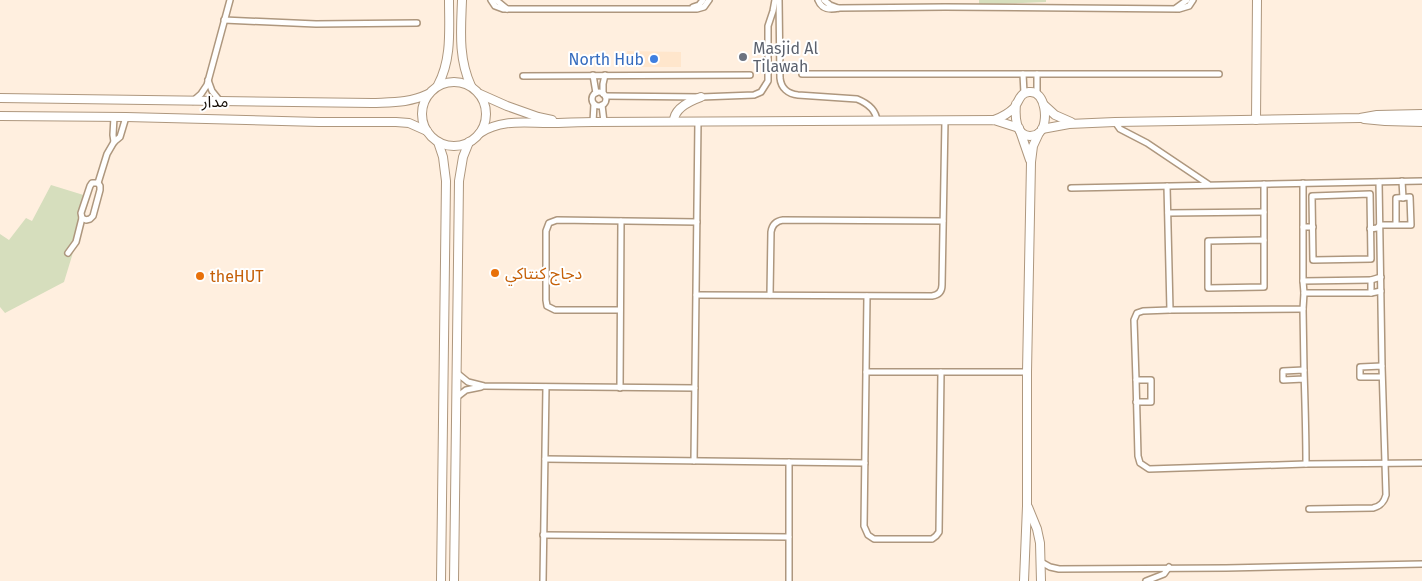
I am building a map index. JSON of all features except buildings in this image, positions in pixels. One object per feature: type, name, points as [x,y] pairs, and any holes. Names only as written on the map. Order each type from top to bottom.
[{"type":"street","points":[[194,101],[204,90],[208,80],[230,0]]},
{"type":"street","points":[[449,0],[448,59],[438,85],[428,94],[423,102],[421,112],[422,122],[426,131],[438,142],[454,146],[469,142],[480,133],[495,125],[507,123],[994,120],[1019,130],[1027,136],[1031,136],[1040,131],[1062,125],[1076,124],[1360,118],[1377,115],[1422,114]]},
{"type":"street","points":[[462,0],[462,56],[471,86]]},
{"type":"street","points":[[490,0],[497,8],[508,9],[700,9],[709,0]]},
{"type":"street","points":[[496,0],[508,9]]},
{"type":"street","points":[[558,0],[558,8]]},
{"type":"street","points":[[690,8],[699,5],[704,0]]},
{"type":"street","points":[[593,122],[594,104],[592,98],[599,92],[604,95],[701,97],[749,96],[758,94],[766,85],[768,32],[775,0]]},
{"type":"street","points":[[779,0],[779,72],[780,82],[785,90],[798,96],[857,99],[874,110],[877,121]]},
{"type":"street","points":[[818,0],[821,6],[826,9],[945,7],[1179,9],[1186,8],[1193,0]]},
{"type":"street","points":[[824,0],[830,5],[839,8]]},
{"type":"street","points":[[945,0],[945,7]]},
{"type":"street","points":[[1173,8],[1180,6],[1187,0]]},
{"type":"street","points":[[1256,120],[1257,0]]},
{"type":"street","points":[[224,20],[316,24],[417,23]]},
{"type":"street","points":[[768,32],[774,30],[779,33]]},
{"type":"street","points":[[768,71],[779,72]]},
{"type":"street","points":[[802,74],[1219,74]]},
{"type":"street","points":[[1023,74],[1024,93]]},
{"type":"street","points":[[1036,74],[1037,94]]},
{"type":"street","points":[[593,75],[596,94]]},
{"type":"street","points":[[604,122],[602,105],[606,100],[603,84],[605,75]]},
{"type":"street","points":[[523,76],[750,75]]},
{"type":"street","points":[[208,80],[212,91],[220,100]]},
{"type":"street","points":[[438,85],[457,81],[471,86],[480,94],[500,104],[538,117],[551,120],[584,122]]},
{"type":"street","points":[[994,120],[1007,114],[1024,93],[1032,92],[1037,94],[1044,105],[1044,117],[1033,146],[1031,162],[1027,372],[1027,506],[1024,581]]},
{"type":"street","name":"مدار","points":[[0,98],[398,102],[412,100],[428,94]]},
{"type":"street","points":[[480,94],[485,103],[486,114],[480,133]]},
{"type":"street","points":[[674,121],[674,116],[678,111],[701,97]]},
{"type":"street","points":[[594,104],[602,105]]},
{"type":"street","points":[[1016,104],[1019,130],[1031,162]]},
{"type":"street","points":[[1044,105],[1062,118],[1076,124]]},
{"type":"street","name":"مدار","points":[[0,116],[396,122],[409,124],[426,131]]},
{"type":"street","points":[[114,117],[114,142]]},
{"type":"street","points":[[82,218],[88,220],[93,216],[100,188],[98,183],[107,154],[120,136],[126,117]]},
{"type":"street","points":[[1360,118],[1385,122],[1422,122]]},
{"type":"street","points":[[696,294],[932,296],[940,293],[942,285],[945,120]]},
{"type":"street","points":[[694,461],[698,121]]},
{"type":"street","points":[[1115,122],[1120,129],[1147,143],[1209,184]]},
{"type":"street","points":[[438,142],[443,157],[446,180],[441,581]]},
{"type":"street","points":[[454,581],[459,181],[463,157],[469,142]]},
{"type":"street","points":[[1402,181],[1403,198]]},
{"type":"street","points":[[1071,188],[1422,181]]},
{"type":"street","points":[[1309,510],[1373,508],[1379,506],[1384,501],[1386,495],[1379,182]]},
{"type":"street","points":[[68,253],[76,242],[82,211],[90,186],[92,183],[98,183]]},
{"type":"street","points":[[1303,183],[1306,464]]},
{"type":"street","points":[[1264,184],[1264,212],[1264,240],[1264,287],[1208,288],[1208,241],[1264,240]]},
{"type":"street","points":[[1167,186],[1170,310]]},
{"type":"street","points":[[1370,194],[1371,259],[1313,260],[1313,227],[1312,196],[1370,194]]},
{"type":"street","points":[[1370,229],[1377,228],[1380,225],[1396,225],[1411,225],[1410,197],[1396,198],[1396,225]]},
{"type":"street","points":[[1168,213],[1264,212]]},
{"type":"street","points":[[620,310],[555,310],[547,306],[547,225],[554,220],[697,222]]},
{"type":"street","points":[[620,388],[621,221]]},
{"type":"street","points":[[770,295],[771,232],[777,221],[943,221]]},
{"type":"street","points":[[1303,227],[1313,227]]},
{"type":"street","points":[[1304,281],[1371,280],[1381,277]]},
{"type":"street","points":[[1371,280],[1371,293]]},
{"type":"street","points":[[1314,281],[1314,293]]},
{"type":"street","points":[[1304,294],[1371,293],[1381,291]]},
{"type":"street","points":[[867,296],[864,526],[868,535],[877,539],[929,539],[936,536],[940,529],[941,372]]},
{"type":"street","points":[[1303,309],[1170,310],[1143,311],[1138,313],[1135,316],[1136,402],[1138,456],[1140,463],[1149,468],[1422,463]]},
{"type":"street","points":[[1382,366],[1360,366],[1360,377],[1382,377]]},
{"type":"street","points":[[1304,370],[1283,371],[1283,380],[1304,379]]},
{"type":"street","points":[[866,372],[1027,372]]},
{"type":"street","points":[[457,373],[468,382],[484,386],[695,388]]},
{"type":"street","points":[[1136,380],[1151,380],[1151,402],[1136,402]]},
{"type":"street","points":[[457,397],[466,390],[484,386]]},
{"type":"street","points":[[543,581],[546,387]]},
{"type":"street","points":[[545,459],[865,463]]},
{"type":"street","points":[[788,581],[790,462]]},
{"type":"street","points":[[1027,506],[1039,536],[1041,581]]},
{"type":"street","points":[[544,535],[789,537]]},
{"type":"street","points":[[1041,562],[1059,569],[1422,564]]},
{"type":"street","points":[[1146,581],[1164,574],[1168,567]]},
{"type":"shaded area","name":"North Hub","points":[[627,51],[681,52],[681,67],[626,67]]},
{"type":"green space","points":[[979,0],[1046,0],[1046,2],[979,5]]},
{"type":"green space","points":[[51,185],[90,197],[64,282],[5,313],[0,307],[0,234],[9,240],[26,218],[32,221]]},
{"type":"place","name":"Masjid Al Tilawah","points":[[743,57]]},
{"type":"place","name":"North Hub","points":[[654,59]]},
{"type":"place","name":"دجاج كنتاكي","points":[[495,273]]},
{"type":"place","name":"theHUT","points":[[200,276]]}]
